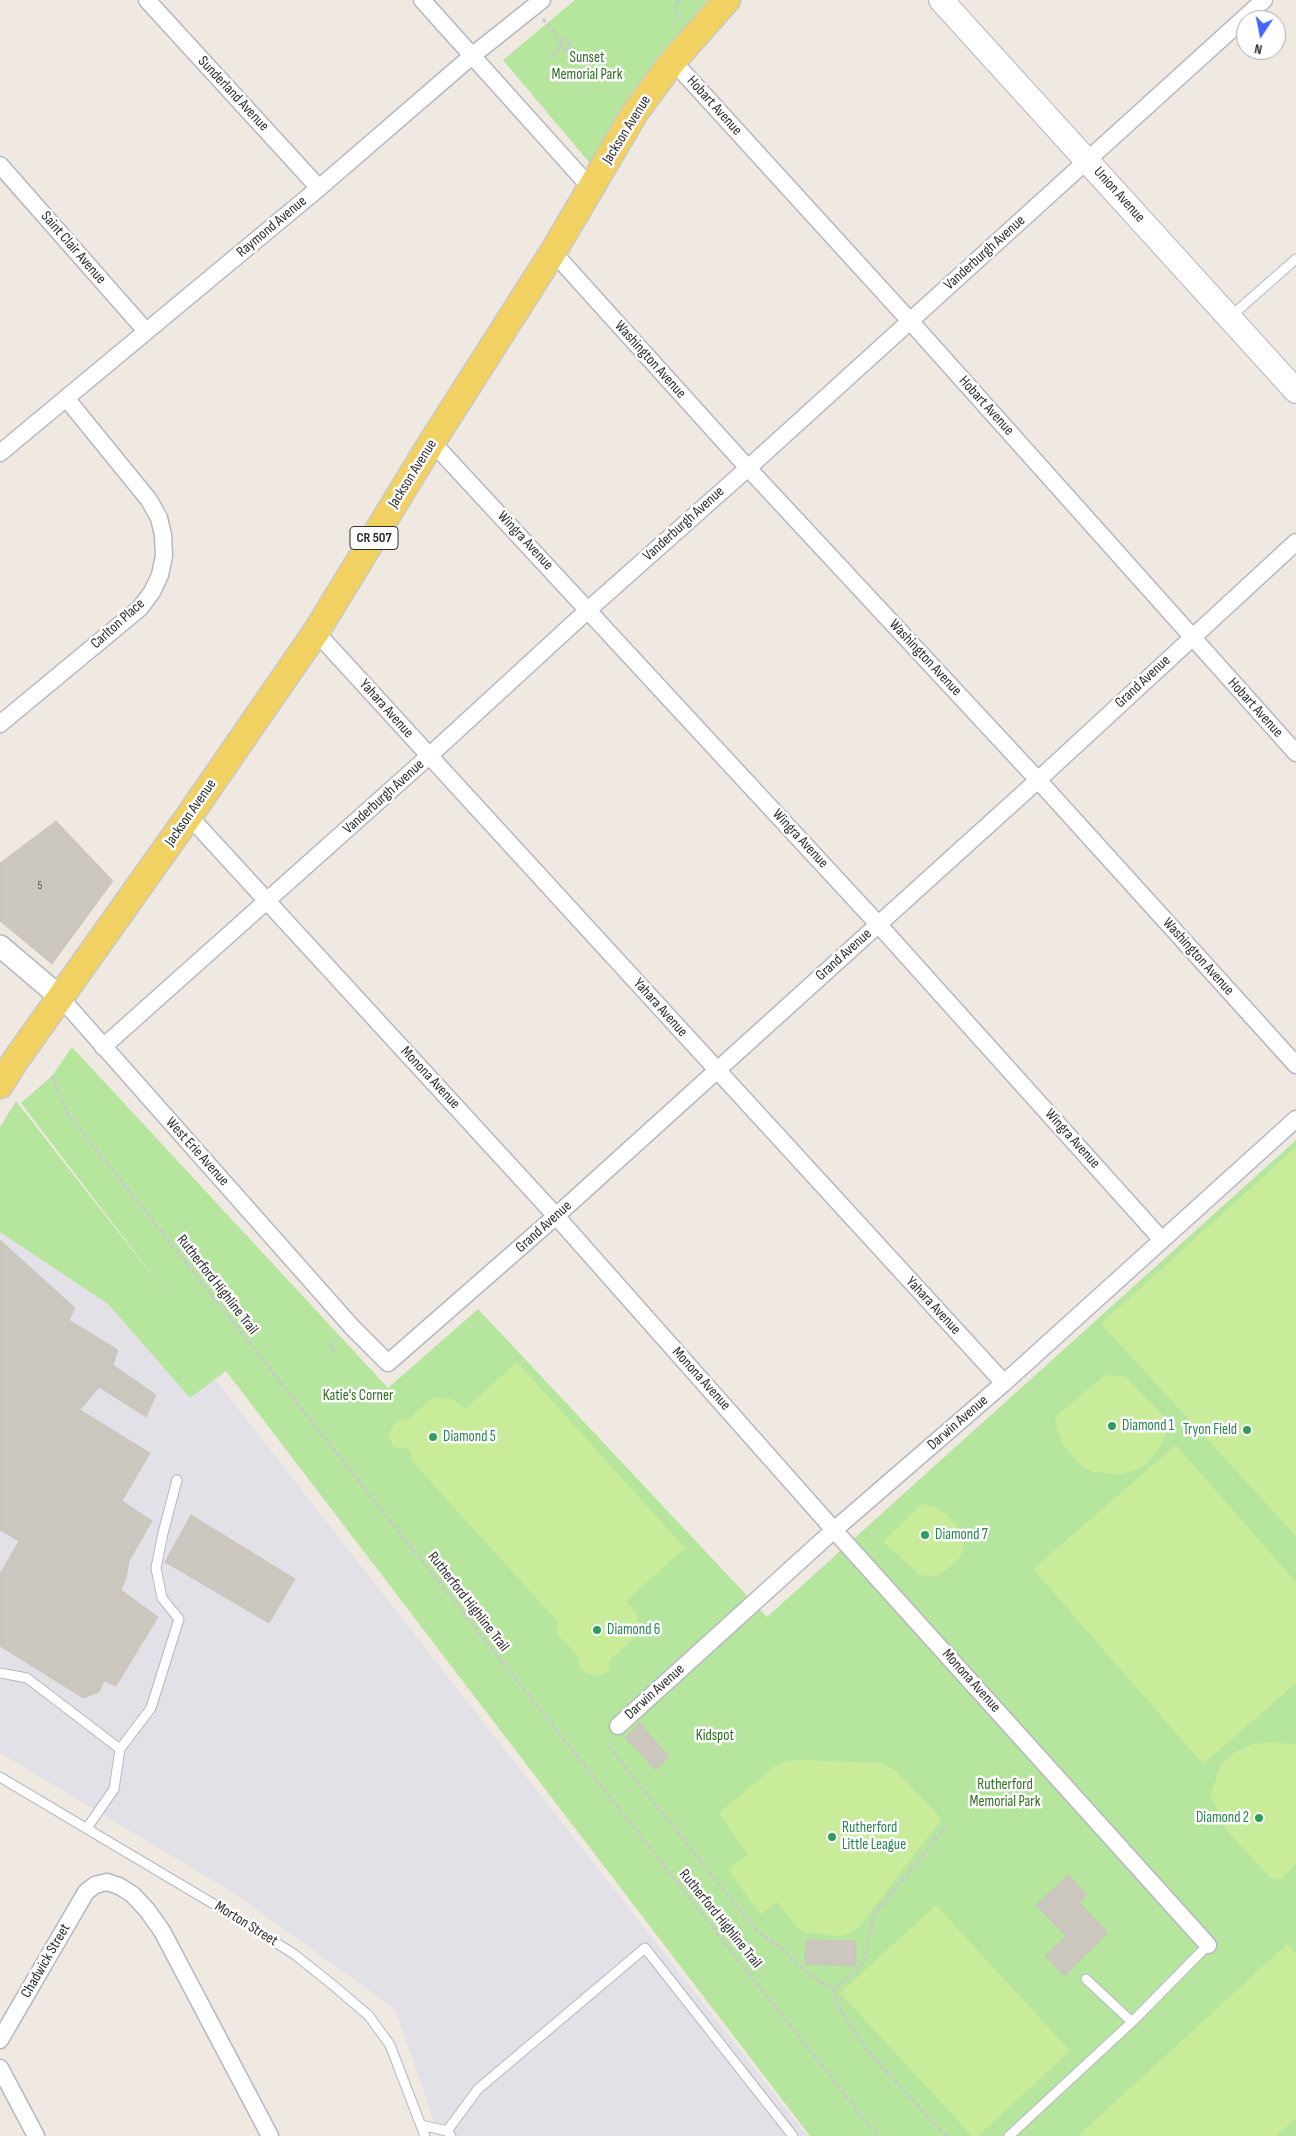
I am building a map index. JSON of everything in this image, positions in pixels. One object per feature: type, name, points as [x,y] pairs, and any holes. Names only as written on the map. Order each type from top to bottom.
[{"type":"main road","name":"Jackson Avenue","points":[[5,1077],[316,632],[432,442],[553,252],[636,111],[673,61],[727,0]]},
{"type":"main road","name":"Union Avenue","points":[[941,0],[1296,391]]},
{"type":"street","name":"Sunderland Avenue","points":[[147,0],[320,188]]},
{"type":"street","points":[[422,0],[591,188]]},
{"type":"street","name":"Vanderburgh Avenue","points":[[103,1047],[429,756],[588,610],[748,468],[1264,0]]},
{"type":"street","name":"Raymond Avenue","points":[[0,453],[320,188],[473,55],[537,4]]},
{"type":"street","name":"Hobart Avenue","points":[[673,61],[910,321],[1296,753]]},
{"type":"street","name":"Saint Clair Avenue","points":[[0,165],[146,331]]},
{"type":"street","name":"Washington Avenue","points":[[553,252],[748,468],[1038,780],[1296,1065]]},
{"type":"street","name":"Carlton Place","points":[[0,724],[140,608],[152,592],[160,575],[164,556],[161,526],[149,500],[66,398]]},
{"type":"street","name":"Wingra Avenue","points":[[432,442],[878,924],[1162,1240]]},
{"type":"street","name":"Grand Avenue","points":[[388,1363],[556,1216],[1038,780],[1296,542]]},
{"type":"street","name":"Yahara Avenue","points":[[316,632],[1004,1383]]},
{"type":"street","name":"Monona Avenue","points":[[189,816],[556,1216],[834,1530],[1208,1945]]},
{"type":"street","name":"West Erie Avenue","points":[[0,946],[60,997],[352,1327],[388,1363]]},
{"type":"street","name":"Darwin Avenue","points":[[618,1726],[834,1530],[1004,1383],[1296,1119]]},
{"type":"street","name":"Chadwick Street","points":[[0,2040],[86,1892],[95,1885],[107,1882],[119,1886],[132,1894],[147,1910],[162,1931],[270,2136]]},
{"type":"street","points":[[0,2068],[36,2136]]},
{"type":"lane","points":[[1229,318],[1296,259]]},
{"type":"lane","points":[[87,1828],[114,1789],[120,1750],[152,1708],[179,1619],[162,1598],[156,1568],[177,1480]]},
{"type":"lane","points":[[0,1672],[27,1678],[120,1750]]},
{"type":"lane","name":"Morton Street","points":[[0,1777],[220,1907],[294,1954],[369,2016],[390,2045],[425,2136]]},
{"type":"lane","points":[[1009,2136],[1132,2022],[1208,1945]]},
{"type":"lane","points":[[421,2125],[449,2134],[478,2089],[645,1948],[793,2136]]},
{"type":"lane","points":[[1086,1980],[1132,2022]]},
{"type":"path","points":[[537,4],[562,41],[560,44],[562,48]]},
{"type":"path","points":[[551,56],[570,45],[567,40],[562,41]]},
{"type":"path","name":"Rutherford Highline Trail","points":[[52,1076],[68,1114],[878,2136]]},
{"type":"path","points":[[618,1726],[610,1734],[607,1741],[609,1746],[758,1931],[784,1951],[807,1974],[834,1990],[838,2007],[870,2054],[946,2136]]},
{"type":"path","points":[[834,1990],[864,1962],[874,1915],[946,1827]]},
{"type":"shaded area","points":[[0,1232],[108,1304],[190,1398],[214,1378],[807,2136],[439,2136],[395,2009],[232,1892],[0,1753]]},
{"type":"green space","name":"Sunset Memorial Park","points":[[575,0],[707,0],[659,60],[593,167],[503,60]]},
{"type":"green space","name":"Rutherford Memorial Park","points":[[72,1047],[388,1388],[478,1309],[767,1617],[1296,1140],[1296,2136],[810,2136],[226,1371],[190,1398],[108,1304],[0,1232],[0,1127],[16,1101],[172,1301],[21,1103],[52,1076]]},
{"type":"green space","name":"Tryon Field","points":[[1296,1147],[1296,1536],[1101,1324]]},
{"type":"green space","points":[[517,1362],[685,1548],[626,1601],[636,1612],[638,1625],[635,1637],[609,1661],[610,1669],[604,1674],[595,1676],[584,1672],[578,1664],[579,1657],[557,1634],[557,1621],[410,1459],[413,1455],[408,1448],[394,1447],[390,1440],[389,1433],[395,1423],[402,1419],[408,1420],[433,1397],[452,1399],[465,1409]]},
{"type":"green space","name":"Diamond 1","points":[[1105,1375],[1126,1377],[1169,1422],[1157,1452],[1147,1463],[1135,1470],[1122,1474],[1093,1472],[1082,1466],[1063,1445],[1057,1430],[1055,1417]]},
{"type":"green space","points":[[1176,1445],[1296,1582],[1296,1683],[1203,1764],[1033,1569]]},
{"type":"green space","name":"Diamond 7","points":[[922,1504],[935,1507],[948,1515],[958,1528],[963,1545],[961,1556],[950,1567],[936,1576],[920,1575],[883,1542]]},
{"type":"green space","name":"Diamond 2","points":[[1269,1742],[1296,1744],[1296,1864],[1282,1879],[1271,1878],[1226,1830],[1217,1807],[1210,1797],[1220,1766],[1235,1752],[1253,1744]]},
{"type":"green space","name":"Rutherford Little League","points":[[787,1761],[882,1763],[896,1771],[942,1819],[859,1927],[851,1933],[839,1936],[804,1932],[796,1926],[777,1902],[760,1915],[728,1869],[748,1855],[719,1813],[775,1766]]},
{"type":"green space","points":[[936,1905],[1070,2051],[978,2136],[972,2136],[840,1993]]},
{"type":"green space","points":[[1287,1944],[1296,1954],[1296,2118],[1276,2136],[1078,2136]]},
{"type":"building","points":[[56,821],[113,881],[52,964],[0,921],[0,863]]},
{"type":"building","points":[[0,1240],[75,1308],[69,1320],[118,1350],[113,1365],[156,1395],[146,1417],[99,1387],[80,1410],[150,1453],[122,1501],[152,1521],[129,1561],[126,1578],[121,1590],[158,1617],[116,1686],[104,1681],[99,1692],[83,1698],[0,1646],[0,1574],[19,1541],[0,1530]]},
{"type":"building","points":[[191,1515],[295,1579],[269,1623],[165,1562]]},
{"type":"building","points":[[640,1723],[669,1757],[656,1770],[625,1738]]},
{"type":"building","points":[[1068,1875],[1087,1895],[1079,1902],[1108,1933],[1064,1976],[1045,1956],[1066,1936],[1036,1905]]},
{"type":"building","points":[[806,1940],[856,1941],[856,1966],[805,1964]]},
{"type":"place","name":"Diamond 1","points":[[1112,1426]]},
{"type":"place","name":"Tryon Field","points":[[1247,1430]]},
{"type":"place","name":"Diamond 5","points":[[433,1437]]},
{"type":"place","name":"Diamond 7","points":[[925,1535]]},
{"type":"place","name":"Diamond 6","points":[[597,1630]]},
{"type":"place","name":"Diamond 2","points":[[1259,1818]]},
{"type":"place","name":"Rutherford Little League","points":[[832,1837]]},
{"type":"park label","name":"Katie's Corner","points":[[358,1396]]},
{"type":"park label","name":"Kidspot","points":[[715,1736]]}]
